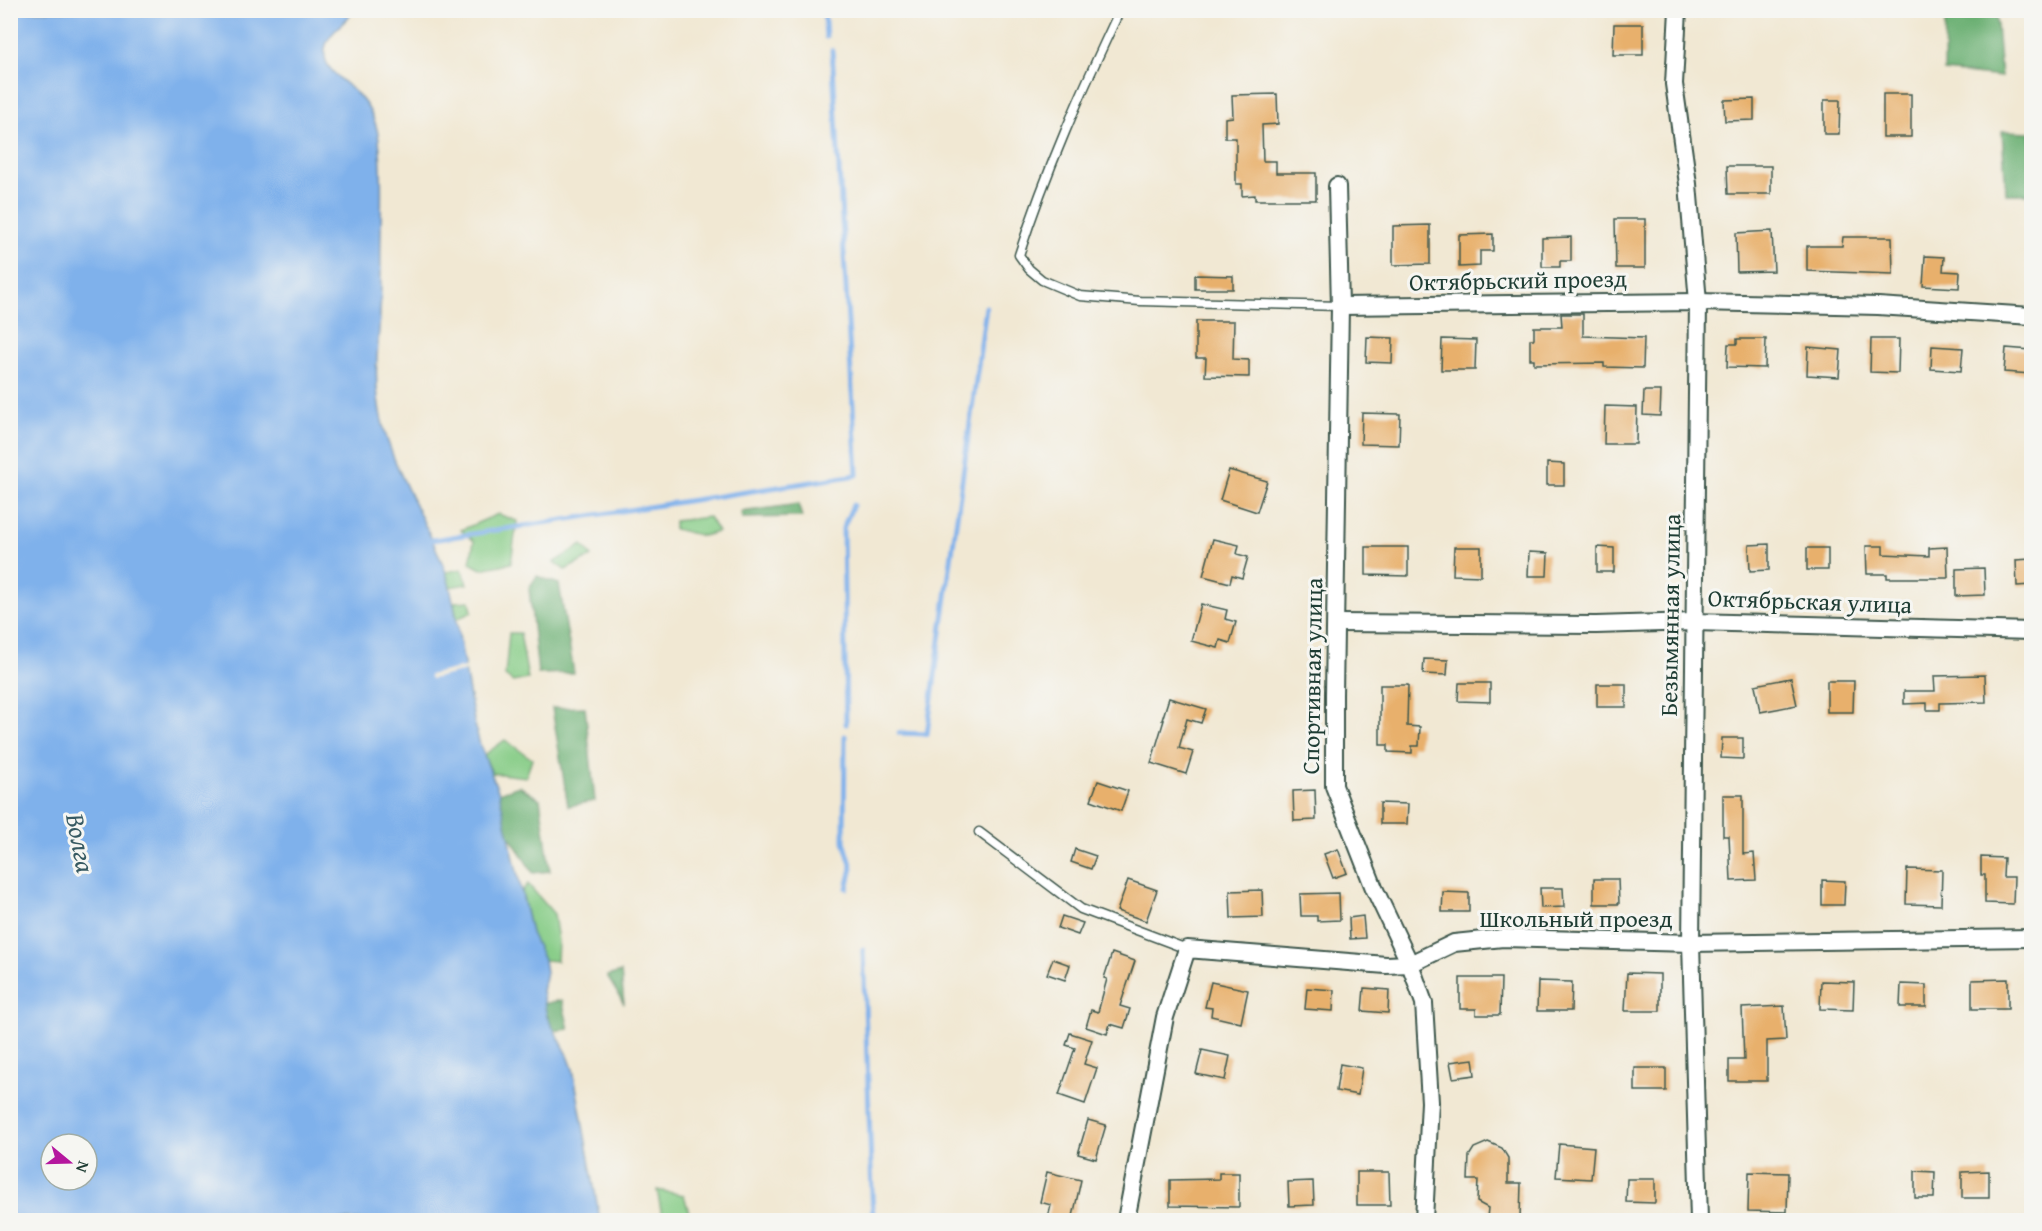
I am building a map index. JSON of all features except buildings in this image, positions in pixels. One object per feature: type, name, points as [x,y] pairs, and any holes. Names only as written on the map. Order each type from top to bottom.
[{"type":"street","name":"Безымянная улица","points":[[1678,10],[1674,84],[1688,184],[1698,302],[1691,943],[1699,1221]]},
{"type":"street","name":"Спортивная улица","points":[[1337,186],[1340,306],[1334,786],[1374,888],[1410,964],[1424,1003],[1430,1102],[1424,1221]]},
{"type":"street","name":"Октябрьский проезд","points":[[1340,306],[1698,302],[1878,306],[2031,316]]},
{"type":"street","name":"Октябрьская улица","points":[[1336,623],[1596,625],[1694,622],[2031,631]]},
{"type":"street","name":"Школьный проезд","points":[[1187,949],[1386,965],[1410,964],[1454,943],[1503,938],[1691,943],[2031,938]]},
{"type":"street","points":[[1126,1221],[1165,1017],[1187,949]]},
{"type":"lane","name":"Октябрьский проезд","points":[[1120,10],[1090,73],[1035,206],[1019,255],[1029,269],[1042,280],[1080,296],[1140,301],[1340,306]]},
{"type":"lane","name":"Школьный проезд","points":[[979,832],[1080,909],[1187,949]]},
{"type":"green space","points":[[1945,11],[1996,11],[2001,77],[1944,71]]},
{"type":"green space","points":[[2002,131],[2031,132],[2031,194],[2006,194]]},
{"type":"green space","points":[[798,504],[802,517],[742,518],[741,512]]},
{"type":"green space","points":[[498,514],[517,521],[511,563],[481,569],[470,563],[474,541],[461,530]]},
{"type":"green space","points":[[709,517],[718,532],[703,536],[674,529],[674,521]]},
{"type":"green space","points":[[582,545],[592,556],[565,570],[554,562]]},
{"type":"green space","points":[[462,569],[467,584],[450,587],[446,572]]},
{"type":"green space","points":[[537,576],[559,584],[574,673],[538,674],[529,588]]},
{"type":"green space","points":[[470,601],[472,612],[457,619],[454,602]]},
{"type":"green space","points":[[509,633],[520,633],[528,679],[513,682],[505,676]]},
{"type":"green space","points":[[585,707],[595,801],[568,806],[552,708]]},
{"type":"green space","points":[[505,740],[532,759],[526,777],[492,773],[484,755]]},
{"type":"green space","points":[[519,786],[540,799],[550,871],[533,873],[508,834],[499,793]]},
{"type":"green space","points":[[528,884],[554,914],[558,941],[557,961],[544,960],[531,933],[522,891]]},
{"type":"green space","points":[[621,972],[624,1004],[607,976]]},
{"type":"green space","points":[[562,1000],[569,1029],[553,1031],[543,1004]]},
{"type":"green space","points":[[657,1190],[684,1195],[691,1220],[663,1220]]},
{"type":"water","name":"Волга","points":[[10,11],[353,11],[327,42],[325,59],[333,72],[359,96],[370,111],[379,140],[381,293],[376,377],[382,420],[396,464],[448,579],[475,726],[499,793],[531,933],[544,960],[546,972],[542,991],[547,1017],[573,1069],[600,1220],[11,1220]]},
{"type":"pier","points":[[465,667],[466,671],[431,679],[429,675]]},
{"type":"waterway","points":[[824,10],[826,37]]},
{"type":"waterway","points":[[426,541],[857,475],[832,50]]},
{"type":"waterway","points":[[899,733],[927,734],[986,307]]},
{"type":"waterway","points":[[846,724],[843,528],[853,505]]},
{"type":"waterway","points":[[845,736],[844,841],[852,868],[847,888]]},
{"type":"waterway","points":[[863,950],[873,1220]]}]
